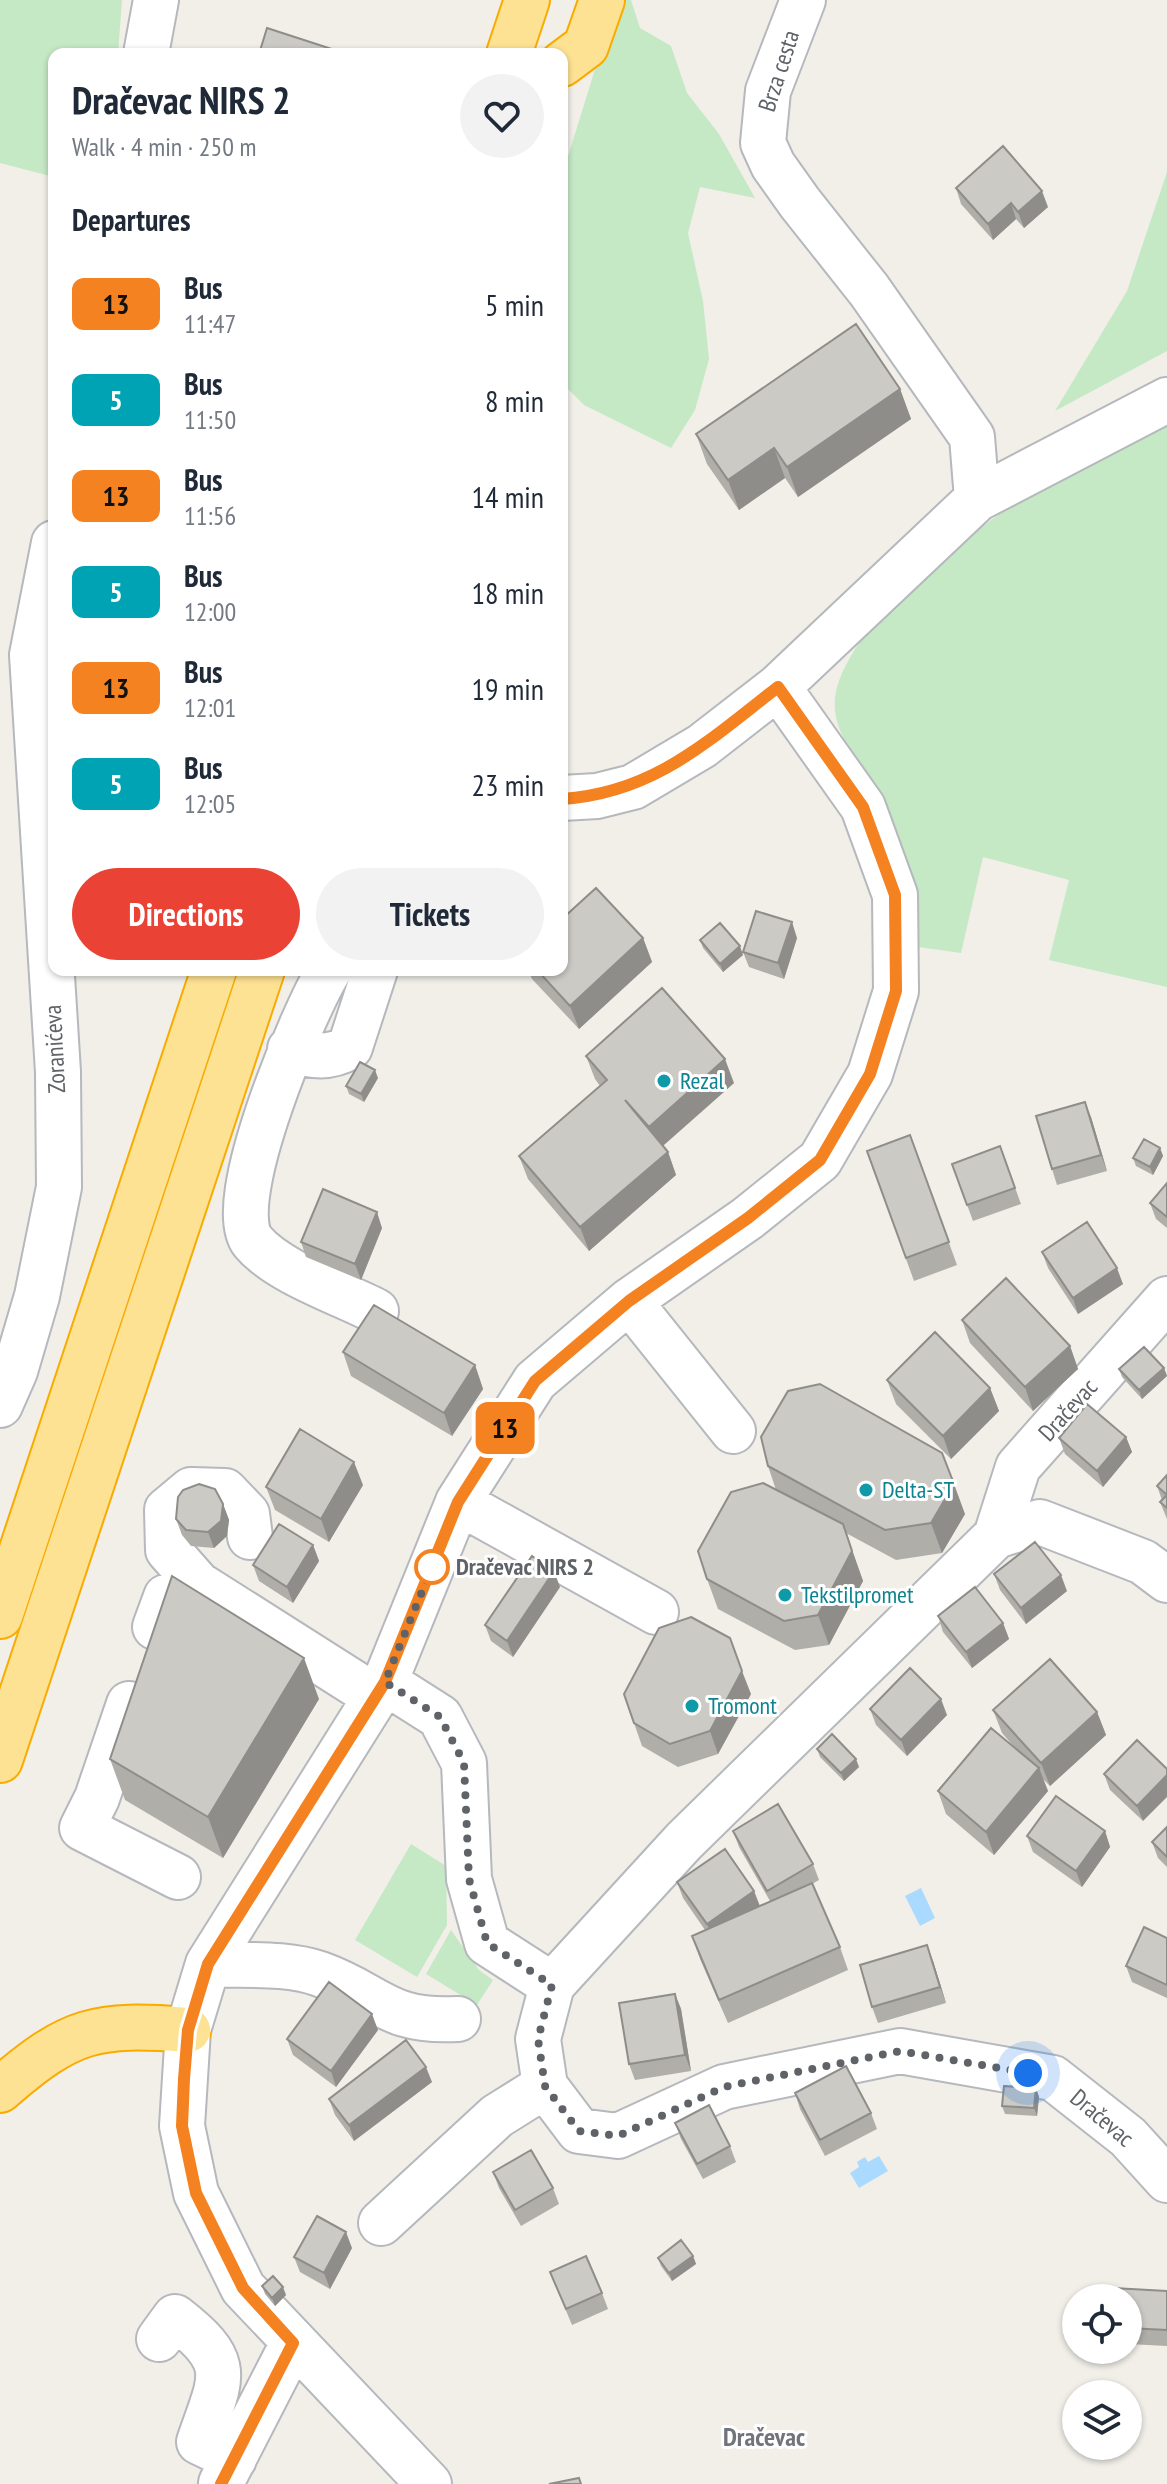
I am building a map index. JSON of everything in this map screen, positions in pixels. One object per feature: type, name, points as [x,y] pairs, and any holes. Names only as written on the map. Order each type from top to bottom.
[{"type":"highway","points":[[511,48],[527,0]]},
{"type":"highway","points":[[562,48],[578,0]]},
{"type":"highway","points":[[568,60],[586,46],[602,0]]},
{"type":"highway","points":[[0,1616],[212,976]]},
{"type":"highway","points":[[0,1760],[260,976]]},
{"type":"highway","points":[[0,2090],[35,2059],[83,2032],[132,2026],[188,2030]]},
{"type":"street","points":[[147,48],[156,0]]},
{"type":"street","name":"Brza cesta","points":[[803,0],[768,91],[763,143],[791,191],[869,290],[972,437],[977,499]]},
{"type":"street","points":[[568,798],[597,796],[633,787],[702,746],[778,687],[977,499],[1167,400]]},
{"type":"street","name":"Zoranićeva","points":[[48,569],[29,653],[48,928]]},
{"type":"street","points":[[429,2484],[243,2288],[196,2193],[182,2126],[188,2030],[208,1964],[380,1689],[458,1502],[535,1381],[629,1301],[748,1218],[820,1160],[870,1074],[896,991],[895,895],[863,807],[778,687]]},
{"type":"street","name":"Zoranićeva","points":[[0,1405],[15,1371],[37,1296],[59,1187],[58,1072],[51,976]]},
{"type":"street","points":[[326,976],[290,1049],[266,1117],[243,1205],[251,1240],[277,1262],[376,1311]]},
{"type":"street","points":[[290,1049],[313,1057],[336,1055],[350,1047],[373,976]]},
{"type":"street","name":"Dračevac","points":[[996,1536],[1018,1467],[1167,1299]]},
{"type":"street","points":[[629,1301],[733,1431]]},
{"type":"street","points":[[250,1537],[247,1514],[225,1491],[191,1490],[167,1510],[168,1550],[198,1584],[380,1689],[440,1717],[464,1763],[469,1879],[487,1943],[552,1985]]},
{"type":"street","points":[[458,1502],[656,1612]]},
{"type":"street","name":"Dračevac","points":[[1167,1580],[1143,1562],[1040,1522],[996,1536],[684,1841],[552,1985],[538,2039],[545,2086],[579,2131],[618,2136],[724,2087],[900,2051],[1053,2078],[1128,2137],[1167,2180]]},
{"type":"street","points":[[178,1877],[82,1828],[97,1798],[166,1597],[198,1584]]},
{"type":"street","points":[[208,1964],[288,1968],[319,1973],[387,2010],[427,2021],[458,2019]]},
{"type":"street","points":[[381,2223],[497,2116],[545,2086]]},
{"type":"street","points":[[159,2339],[175,2317],[208,2343],[220,2377],[199,2442],[227,2471],[293,2343]]},
{"type":"green space","points":[[0,0],[122,0],[118,48],[48,48],[48,175],[0,163]]},
{"type":"green space","points":[[625,0],[631,0],[640,28],[671,46],[687,93],[719,134],[755,198],[700,187],[688,233],[703,301],[709,359],[695,410],[671,448],[584,405],[568,389],[568,157],[613,11]]},
{"type":"green space","points":[[1167,172],[1167,351],[1055,411],[1127,291]]},
{"type":"green space","points":[[1167,421],[1167,987],[1049,960],[1069,880],[983,857],[961,953],[918,947],[913,893],[903,856],[873,785],[837,722],[835,710],[839,682],[853,653],[875,623],[902,594],[962,542],[1050,482]]},
{"type":"green space","points":[[411,1844],[446,1866],[447,1925],[417,1977],[355,1940]]},
{"type":"green space","points":[[451,1930],[479,1970],[493,1980],[477,2005],[426,1974]]},
{"type":"water","points":[[921,1888],[935,1918],[920,1926],[905,1896]]},
{"type":"water","points":[[879,2156],[888,2171],[859,2188],[850,2173],[859,2167],[857,2162],[865,2157],[868,2162]]},
{"type":"building","points":[[267,28],[329,48],[261,48]]},
{"type":"building","points":[[1003,146],[1042,191],[1018,212],[1011,203],[988,224],[956,188]]},
{"type":"building","points":[[856,324],[900,389],[787,467],[774,448],[728,480],[696,434]]},
{"type":"building","points":[[596,888],[643,938],[570,1006],[542,976],[568,976],[568,914]]},
{"type":"building","points":[[756,911],[792,922],[778,963],[743,952]]},
{"type":"building","points":[[720,923],[740,946],[720,964],[700,940]]},
{"type":"building","points":[[662,988],[725,1059],[649,1127],[625,1100],[668,1152],[580,1227],[519,1156],[607,1080],[586,1056]]},
{"type":"building","points":[[360,1062],[375,1070],[361,1094],[346,1086]]},
{"type":"building","points":[[1085,1102],[1101,1155],[1052,1169],[1036,1116]]},
{"type":"building","points":[[910,1135],[949,1242],[906,1258],[867,1151]]},
{"type":"building","points":[[1144,1139],[1160,1148],[1150,1167],[1133,1158]]},
{"type":"building","points":[[1000,1146],[1015,1188],[967,1205],[952,1164]]},
{"type":"building","points":[[1167,1183],[1167,1217],[1150,1203]]},
{"type":"building","points":[[323,1189],[377,1212],[355,1264],[301,1242]]},
{"type":"building","points":[[1087,1222],[1117,1268],[1073,1298],[1042,1252]]},
{"type":"building","points":[[1006,1278],[1070,1346],[1025,1387],[962,1320]]},
{"type":"building","points":[[374,1305],[475,1365],[444,1413],[343,1352]]},
{"type":"building","points":[[935,1332],[990,1388],[943,1436],[887,1380]]},
{"type":"building","points":[[1144,1347],[1164,1368],[1139,1390],[1119,1369]]},
{"type":"building","name":"Delta-ST","points":[[820,1384],[942,1453],[954,1484],[931,1523],[885,1530],[768,1466],[761,1437],[788,1391]]},
{"type":"building","points":[[1087,1404],[1126,1437],[1097,1471],[1059,1438]]},
{"type":"building","points":[[300,1429],[354,1462],[321,1519],[266,1487]]},
{"type":"building","points":[[1167,1475],[1167,1495],[1157,1486]]},
{"type":"building","name":"Tekstilpromet","points":[[763,1483],[843,1524],[852,1551],[818,1615],[784,1621],[707,1579],[698,1551],[731,1492]]},
{"type":"building","points":[[199,1484],[215,1489],[223,1504],[221,1521],[208,1532],[186,1530],[176,1519],[178,1497],[183,1490]]},
{"type":"building","points":[[1167,1495],[1167,1508],[1160,1502]]},
{"type":"building","points":[[279,1524],[313,1545],[287,1587],[253,1565]]},
{"type":"building","points":[[1035,1542],[1061,1575],[1021,1608],[994,1574]]},
{"type":"building","points":[[532,1556],[554,1571],[507,1641],[485,1625]]},
{"type":"building","points":[[172,1576],[304,1658],[208,1817],[110,1759]]},
{"type":"building","points":[[975,1587],[1003,1623],[966,1652],[938,1616]]},
{"type":"building","name":"Tromont","points":[[691,1617],[730,1638],[742,1671],[710,1731],[670,1744],[634,1723],[624,1694],[659,1628]]},
{"type":"building","points":[[1050,1659],[1097,1712],[1041,1763],[993,1710]]},
{"type":"building","points":[[910,1668],[941,1699],[901,1740],[870,1709]]},
{"type":"building","points":[[991,1728],[1039,1768],[986,1832],[938,1791]]},
{"type":"building","points":[[832,1734],[856,1759],[841,1773],[817,1749]]},
{"type":"building","points":[[1137,1740],[1167,1769],[1167,1775],[1137,1806],[1104,1774]]},
{"type":"building","points":[[1056,1796],[1105,1831],[1076,1871],[1027,1836]]},
{"type":"building","points":[[778,1804],[813,1864],[767,1891],[733,1831]]},
{"type":"building","points":[[1167,1827],[1167,1857],[1152,1842]]},
{"type":"building","points":[[725,1849],[754,1891],[707,1924],[677,1882]]},
{"type":"building","points":[[812,1883],[840,1947],[719,2000],[692,1936]]},
{"type":"building","points":[[1144,1927],[1167,1938],[1167,1985],[1126,1966]]},
{"type":"building","points":[[927,1945],[940,1987],[872,2007],[860,1965]]},
{"type":"building","points":[[329,1982],[372,2014],[331,2071],[287,2039]]},
{"type":"building","points":[[675,1994],[685,2055],[629,2064],[619,2003]]},
{"type":"building","points":[[406,2040],[426,2067],[349,2125],[329,2099]]},
{"type":"building","points":[[846,2066],[871,2113],[820,2140],[795,2093]]},
{"type":"building","points":[[1004,2086],[1036,2088],[1034,2108],[1002,2106]]},
{"type":"building","points":[[709,2105],[730,2146],[697,2164],[675,2123]]},
{"type":"building","points":[[531,2150],[553,2188],[515,2210],[493,2172]]},
{"type":"building","points":[[317,2216],[346,2232],[324,2273],[294,2257]]},
{"type":"building","points":[[681,2240],[693,2256],[669,2273],[658,2258]]},
{"type":"building","points":[[586,2256],[602,2293],[566,2309],[550,2272]]},
{"type":"building","points":[[273,2276],[283,2287],[272,2298],[262,2286]]},
{"type":"building","points":[[1142,2290],[1167,2291],[1167,2330],[1142,2329]]},
{"type":"building","points":[[579,2478],[581,2484],[549,2484]]},
{"type":"bus line","name":"13","points":[[221,2484],[293,2343],[243,2288],[196,2193],[182,2126],[184,2079],[188,2030],[208,1964],[385,1682],[458,1502],[535,1381],[629,1301],[748,1218],[820,1160],[870,1074],[896,991],[895,895],[863,807],[778,687],[702,746],[633,787],[597,796],[568,798]]},
{"type":"place","name":"Rezal","points":[[664,1081]]},
{"type":"place","name":"Delta-ST","points":[[866,1490]]},
{"type":"place","name":"Dračevac NIRS 2","points":[[432,1567]]},
{"type":"place","name":"Tekstilpromet","points":[[785,1595]]},
{"type":"place","name":"Tromont","points":[[692,1706]]},
{"type":"district","name":"Dračevac","points":[[764,2437]]},
{"type":"route","points":[[432,1567],[385,1682],[440,1717],[464,1763],[469,1879],[487,1943],[552,1985],[538,2039],[545,2086],[579,2131],[618,2136],[724,2087],[900,2051],[1028,2073]]}]
